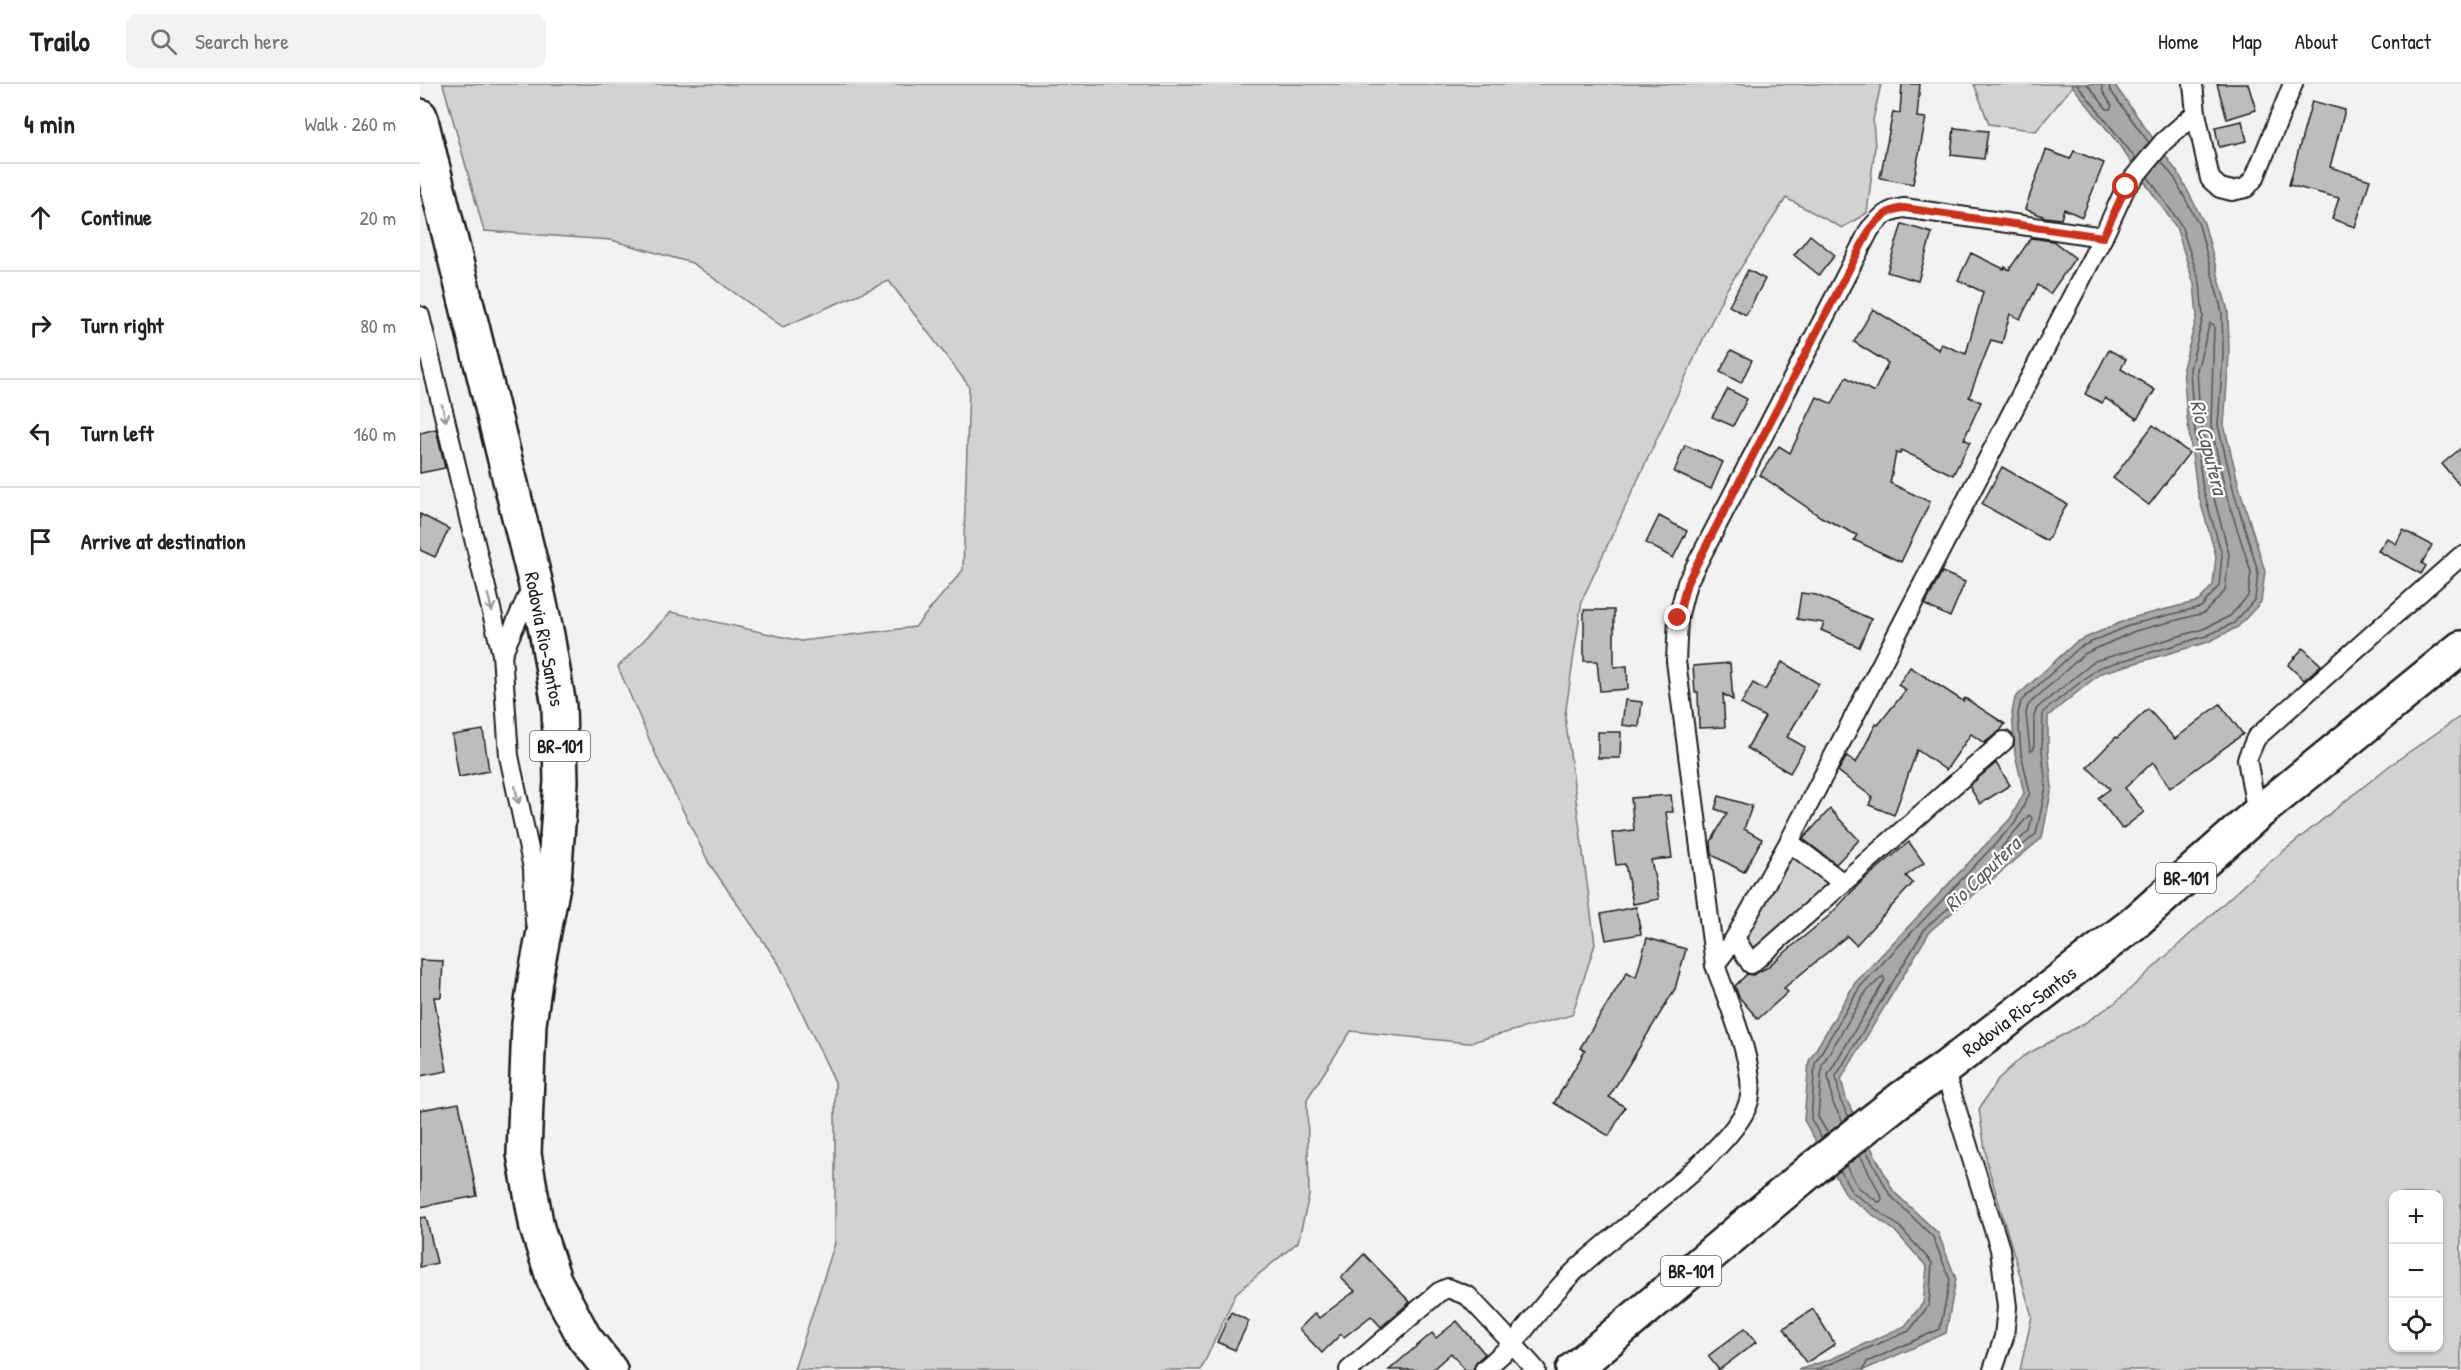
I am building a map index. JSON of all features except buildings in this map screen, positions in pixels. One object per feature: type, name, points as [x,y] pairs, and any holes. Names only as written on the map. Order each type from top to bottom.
[{"type":"highway","name":"Rodovia Rio-Santos","points":[[420,116],[548,635],[559,706],[561,781],[554,880],[529,1024],[524,1154],[537,1228],[554,1280],[584,1337],[609,1370]]},
{"type":"highway","name":"Rodovia Rio-Santos","points":[[1573,1370],[1810,1171],[1902,1098],[1944,1069],[2133,924],[2257,814],[2461,648]]},
{"type":"street","points":[[2193,84],[2196,113],[2210,179],[2220,188],[2232,191],[2246,188],[2255,177],[2293,84]]},
{"type":"street","points":[[1715,965],[1735,938],[1789,842],[2103,237],[2126,187],[2163,142],[2196,113]]},
{"type":"street","points":[[1484,1370],[1514,1344],[1542,1306],[1579,1268],[1700,1163],[1735,1127],[1749,1101],[1751,1081],[1744,1052],[1715,965],[1676,661],[1678,618],[1687,583],[1870,229],[1882,215],[1891,210],[1904,208],[2103,237]]},
{"type":"street","points":[[420,316],[502,654],[510,756],[533,868],[536,974]]},
{"type":"street","points":[[2257,814],[2247,759],[2256,738],[2461,556]]},
{"type":"street","points":[[502,654],[535,581]]},
{"type":"street","points":[[1735,938],[1751,964],[2004,741]]},
{"type":"street","points":[[1789,842],[1843,883]]},
{"type":"street","points":[[1944,1069],[2000,1250],[2007,1307],[2004,1337],[1993,1370]]},
{"type":"street","points":[[1349,1370],[1439,1292],[1448,1288],[1468,1296],[1536,1370]]},
{"type":"shaded area","points":[[443,84],[1881,84],[1873,120],[1875,146],[1867,213],[1842,228],[1786,198],[1725,292],[1582,600],[1565,716],[1595,944],[1572,1015],[1468,1043],[1351,1031],[1307,1099],[1309,1196],[1298,1242],[1236,1293],[1201,1370],[794,1370],[835,1243],[835,1082],[779,964],[709,863],[659,762],[618,667],[671,612],[801,641],[915,627],[963,570],[969,386],[889,281],[783,327],[692,263],[611,240],[484,231]]},
{"type":"shaded area","points":[[1974,84],[2071,84],[2072,87],[2036,131],[1989,124]]},
{"type":"shaded area","points":[[2461,716],[2461,1370],[2020,1370],[2032,1316],[1987,1163],[1979,1109],[1998,1079],[2022,1057],[2083,1024],[2116,1002],[2260,870],[2389,766]]},
{"type":"shaded area","points":[[1792,848],[1835,882],[1752,957],[1739,938]]},
{"type":"water","name":"Rio Caputera","points":[[2071,84],[2114,84],[2180,176],[2204,223],[2228,311],[2229,355],[2224,425],[2240,490],[2265,571],[2261,602],[2238,627],[2208,642],[2101,673],[2048,716],[2048,750],[2052,787],[2042,838],[1930,931],[1841,1079],[1846,1099],[1894,1192],[1938,1233],[1956,1279],[1946,1333],[1864,1370],[1798,1370],[1831,1359],[1905,1326],[1923,1303],[1927,1267],[1895,1231],[1847,1196],[1804,1120],[1809,1061],[1855,983],[2010,819],[2024,793],[2015,754],[2012,713],[2015,698],[2076,642],[2131,618],[2199,601],[2213,585],[2216,556],[2197,490],[2183,368],[2197,316],[2194,284],[2176,227],[2117,142]]},
{"type":"route","points":[[1678,618],[1687,583],[1870,229],[1882,215],[1891,210],[1904,208],[2103,237],[2126,187]]}]
